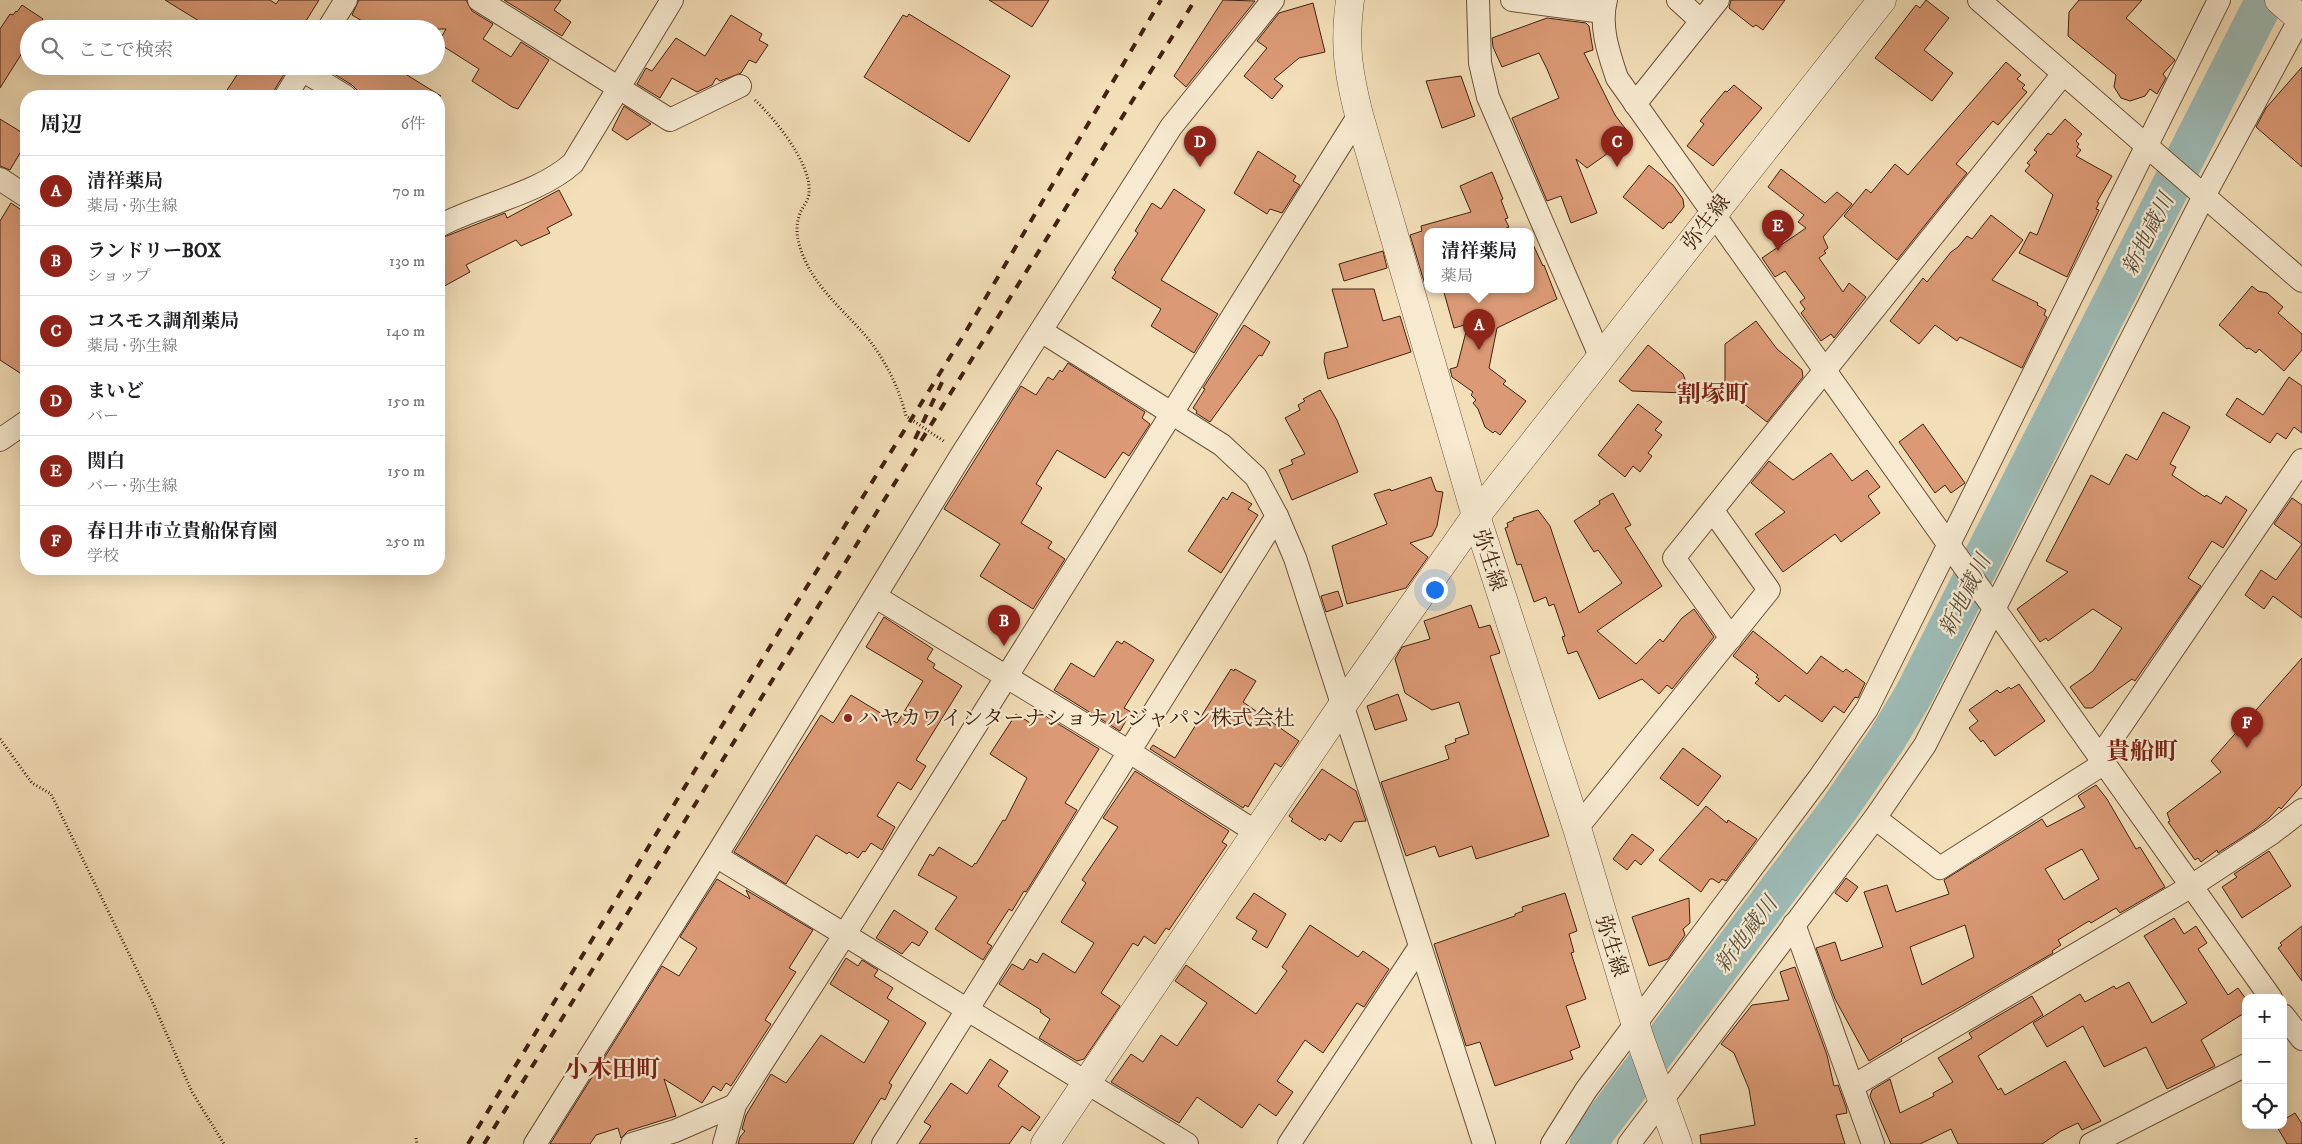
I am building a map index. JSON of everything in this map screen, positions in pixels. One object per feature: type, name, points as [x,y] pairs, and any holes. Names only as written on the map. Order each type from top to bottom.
[{"type":"street","points":[[334,20],[346,0]]},
{"type":"street","points":[[479,0],[620,86],[670,120],[740,86]]},
{"type":"street","points":[[445,223],[458,216],[498,202],[560,174],[572,162],[672,0]]},
{"type":"street","points":[[535,1144],[716,856],[962,454],[1171,127],[1273,0]]},
{"type":"street","points":[[1045,1144],[1342,706],[1476,516],[1358,115],[1348,61],[1346,32],[1350,0]]},
{"type":"street","points":[[1478,0],[1480,63],[1488,97],[1600,356]]},
{"type":"street","points":[[1512,0],[1605,6],[1608,50],[1617,78],[2190,887],[2268,994]]},
{"type":"street","points":[[1678,0],[1701,21]]},
{"type":"street","points":[[1635,104],[1718,0]]},
{"type":"street","name":"弥生線","points":[[1678,1144],[1638,1029],[1476,516],[1882,0]]},
{"type":"street","points":[[1979,0],[2302,281]]},
{"type":"street","points":[[1552,1144],[1586,1090],[1638,1029],[1867,709],[1954,552],[2153,152],[2219,0]]},
{"type":"street","points":[[1629,1144],[1661,1094],[1875,818],[1925,745],[1990,603],[2198,191],[2293,11]]},
{"type":"street","points":[[1731,638],[1674,558],[1714,511],[2063,74]]},
{"type":"street","points":[[290,90],[299,75]]},
{"type":"street","points":[[314,75],[336,90]]},
{"type":"street","points":[[724,1144],[735,1105],[845,934],[1358,115]]},
{"type":"street","points":[[0,180],[20,192]]},
{"type":"street","points":[[1041,331],[1222,445],[1256,477],[1277,516],[1295,558],[1419,948],[1484,1144]]},
{"type":"street","points":[[0,440],[20,426]]},
{"type":"street","points":[[1875,818],[1940,868],[2101,761],[2302,460]]},
{"type":"street","points":[[1576,828],[1769,590],[1714,511]]},
{"type":"street","points":[[883,1144],[1277,516]]},
{"type":"street","points":[[876,597],[1128,751],[1256,832]]},
{"type":"street","points":[[1853,1086],[2190,887],[2272,833],[2302,810]]},
{"type":"street","points":[[716,856],[1085,1084],[1186,1144]]},
{"type":"street","points":[[1794,924],[1872,1144]]},
{"type":"street","points":[[1289,1144],[1419,948]]},
{"type":"street","points":[[2287,1022],[2297,1039]]},
{"type":"street","points":[[2091,1144],[2242,1067]]},
{"type":"street","points":[[632,1144],[675,1131],[735,1105]]},
{"type":"path","points":[[740,86],[777,122],[796,151],[807,178],[809,194],[800,213],[796,234],[804,258],[816,281],[870,342],[888,368],[900,391],[906,416],[962,454]]},
{"type":"path","points":[[0,738],[32,783],[51,794],[153,1003],[192,1092],[224,1144]]},
{"type":"path","points":[[416,1138],[417,1144]]},
{"type":"building","points":[[165,0],[270,0],[276,4],[279,0],[319,0],[307,20],[197,20]]},
{"type":"building","points":[[359,0],[466,0],[472,11],[493,24],[483,39],[511,57],[521,42],[549,60],[518,109],[472,81],[479,69],[445,47],[445,20],[361,20],[352,15]]},
{"type":"building","points":[[504,0],[561,0],[554,10],[571,22],[562,36]]},
{"type":"building","points":[[989,0],[1049,0],[1032,27]]},
{"type":"building","points":[[1223,0],[1255,1],[1186,87],[1174,76]]},
{"type":"building","points":[[1731,0],[1785,0],[1763,30],[1756,25],[1753,27],[1729,8]]},
{"type":"building","points":[[1926,0],[1949,18],[1924,50],[1953,73],[1932,101],[1875,58],[1916,5],[1920,8]]},
{"type":"building","points":[[2079,0],[2142,0],[2126,18],[2175,60],[2163,74],[2166,78],[2157,94],[2150,89],[2145,96],[2130,101],[2121,98],[2114,87],[2116,75],[2068,36],[2069,12]]},
{"type":"building","points":[[1313,3],[1325,52],[1299,58],[1274,79],[1283,86],[1272,99],[1244,76],[1267,48],[1257,41],[1279,13]]},
{"type":"building","points":[[22,5],[43,19],[20,20],[20,56],[0,88],[0,29],[10,14],[13,15]]},
{"type":"building","points":[[909,14],[1010,76],[969,142],[864,77],[903,15],[907,17]]},
{"type":"building","points":[[731,15],[762,34],[759,40],[768,45],[756,63],[749,60],[741,73],[720,81],[716,78],[712,85],[697,92],[672,78],[660,98],[637,84],[646,68],[652,71],[676,38],[705,56]]},
{"type":"building","points":[[1547,18],[1586,23],[1589,26],[1593,50],[1584,53],[1615,115],[1628,132],[1628,139],[1587,168],[1576,159],[1597,213],[1571,223],[1561,196],[1547,201],[1512,118],[1559,98],[1547,69],[1539,53],[1502,67],[1493,47],[1492,38]]},
{"type":"building","points":[[2006,62],[2021,75],[2017,79],[2025,85],[2022,88],[2027,92],[1998,125],[1993,121],[1956,164],[1967,173],[1897,260],[1844,216],[1866,189],[1871,193],[1895,164],[1908,175]]},
{"type":"building","points":[[2302,67],[2302,167],[2256,127],[2266,108]]},
{"type":"building","points":[[237,75],[284,75],[275,90],[227,90]]},
{"type":"building","points":[[336,75],[407,75],[431,90],[357,90]]},
{"type":"building","points":[[1461,76],[1475,116],[1442,128],[1426,81]]},
{"type":"building","points":[[1734,85],[1762,108],[1713,166],[1687,146],[1704,124],[1700,121],[1725,91],[1727,92]]},
{"type":"building","points":[[624,106],[651,124],[627,140],[612,130]]},
{"type":"building","points":[[0,119],[20,131],[20,153],[10,170],[0,166]]},
{"type":"building","points":[[2065,119],[2082,134],[2076,141],[2079,144],[2077,147],[2081,150],[2076,156],[2112,176],[2097,202],[2099,203],[2096,209],[2099,210],[2067,277],[2019,253],[2030,232],[2037,235],[2053,195],[2025,171],[2030,165],[2027,163],[2037,152],[2034,150],[2048,133],[2051,135]]},
{"type":"building","points":[[1258,151],[1296,176],[1293,181],[1300,185],[1282,213],[1270,209],[1267,214],[1234,193]]},
{"type":"building","points":[[1649,165],[1673,185],[1683,199],[1684,207],[1671,223],[1669,222],[1663,229],[1623,197]]},
{"type":"building","points":[[1781,169],[1825,203],[1837,192],[1852,204],[1823,237],[1828,248],[1824,251],[1826,253],[1819,258],[1843,292],[1849,283],[1866,297],[1834,338],[1831,334],[1821,341],[1801,313],[1805,309],[1800,302],[1805,298],[1785,271],[1775,277],[1762,258],[1806,228],[1798,222],[1804,215],[1768,187]]},
{"type":"building","points":[[1492,172],[1503,199],[1501,200],[1508,218],[1505,219],[1509,227],[1424,228],[1424,281],[1410,235],[1422,231],[1421,226],[1471,212],[1460,186]]},
{"type":"building","points":[[1174,189],[1205,210],[1161,280],[1218,314],[1194,353],[1151,326],[1161,309],[1112,278],[1116,272],[1114,270],[1138,233],[1135,231],[1152,203],[1161,209]]},
{"type":"building","points":[[559,190],[572,215],[547,228],[550,233],[521,246],[516,240],[466,265],[470,272],[445,286],[445,237],[505,213],[507,218]]},
{"type":"building","points":[[11,203],[20,209],[20,373],[0,360],[0,221]]},
{"type":"building","points":[[1991,215],[2023,240],[1992,280],[2038,303],[2037,305],[2046,310],[2044,315],[2047,317],[2022,368],[1960,337],[1957,341],[1935,325],[1919,344],[1890,321],[1923,278],[1927,282],[1951,252],[1967,236],[1972,239]]},
{"type":"building","points":[[1534,247],[1544,265],[1557,299],[1497,328],[1489,368],[1506,381],[1503,384],[1526,401],[1500,435],[1495,431],[1493,433],[1485,427],[1478,409],[1473,403],[1476,400],[1471,395],[1473,392],[1452,377],[1450,369],[1457,367],[1468,324],[1454,328],[1444,293],[1534,293]]},
{"type":"building","points":[[1383,251],[1387,268],[1344,281],[1339,264]]},
{"type":"building","points":[[2252,286],[2258,291],[2267,293],[2283,307],[2278,313],[2302,334],[2302,350],[2284,371],[2259,349],[2256,353],[2249,348],[2247,349],[2219,325]]},
{"type":"building","points":[[1332,289],[1374,289],[1383,321],[1400,316],[1411,352],[1328,379],[1324,362],[1325,353],[1348,347]]},
{"type":"building","points":[[1756,321],[1777,349],[1802,370],[1803,377],[1767,422],[1725,389],[1725,344]]},
{"type":"building","points":[[1244,325],[1270,342],[1262,356],[1259,355],[1210,422],[1196,413],[1197,411],[1193,408],[1205,389],[1203,388]]},
{"type":"building","points":[[1648,345],[1683,374],[1686,382],[1685,393],[1632,391],[1619,381]]},
{"type":"building","points":[[1068,363],[1145,412],[1142,418],[1150,424],[1129,456],[1123,452],[1105,478],[1057,450],[1036,484],[1042,488],[1021,523],[1052,542],[1048,548],[1065,559],[1033,609],[980,576],[1000,544],[944,509],[1021,386],[1036,395],[1048,377],[1053,380]]},
{"type":"building","points":[[2289,377],[2302,386],[2302,433],[2294,427],[2286,439],[2277,433],[2270,443],[2226,415],[2237,398],[2263,415]]},
{"type":"building","points":[[1320,390],[1337,420],[1358,472],[1292,500],[1279,470],[1293,464],[1291,460],[1305,454],[1285,418],[1300,410],[1298,405],[1305,401],[1303,399]]},
{"type":"building","points":[[1638,404],[1662,422],[1655,430],[1662,435],[1648,453],[1652,456],[1640,472],[1633,466],[1625,477],[1598,455]]},
{"type":"building","points":[[2163,412],[2190,427],[2170,464],[2176,467],[2172,475],[2205,497],[2206,495],[2221,504],[2226,496],[2247,510],[2223,548],[2212,541],[2188,578],[2201,586],[2135,681],[2132,679],[2092,708],[2085,708],[2070,687],[2093,671],[2122,628],[2093,609],[2048,641],[2046,638],[2040,642],[2017,609],[2068,572],[2046,561],[2091,475],[2109,485],[2126,454],[2137,460]]},
{"type":"building","points":[[1923,424],[1965,483],[1951,493],[1945,485],[1935,493],[1899,442]]},
{"type":"building","points":[[1831,453],[1852,481],[1867,470],[1880,487],[1868,496],[1880,513],[1841,542],[1835,534],[1783,572],[1755,534],[1785,512],[1751,483],[1769,461],[1793,480]]},
{"type":"building","points":[[1431,477],[1436,491],[1443,492],[1437,526],[1432,536],[1410,543],[1428,557],[1406,588],[1347,604],[1332,546],[1387,524],[1374,494],[1390,489],[1391,491]]},
{"type":"building","points":[[1232,492],[1252,504],[1248,509],[1258,515],[1221,573],[1188,551],[1223,497],[1227,500]]},
{"type":"building","points":[[1613,493],[1631,525],[1625,528],[1662,586],[1597,631],[1636,664],[1660,639],[1663,642],[1682,618],[1694,609],[1714,637],[1672,689],[1667,685],[1659,694],[1642,679],[1599,699],[1577,651],[1568,654],[1562,637],[1565,636],[1554,604],[1549,606],[1546,597],[1534,602],[1521,564],[1517,565],[1505,528],[1508,527],[1507,523],[1514,520],[1513,518],[1538,510],[1550,526],[1579,613],[1622,583],[1598,550],[1594,552],[1574,521],[1600,504],[1599,501]]},
{"type":"building","points":[[2292,498],[2302,505],[2302,544],[2274,524]]},
{"type":"building","points":[[2302,544],[2302,618],[2273,596],[2264,609],[2245,595],[2261,570],[2276,580]]},
{"type":"building","points":[[1338,591],[1343,606],[1326,612],[1321,596]]},
{"type":"building","points":[[1471,605],[1479,628],[1490,625],[1500,653],[1490,656],[1549,836],[1476,859],[1472,846],[1439,857],[1435,846],[1406,856],[1381,782],[1449,759],[1445,746],[1456,742],[1455,739],[1469,734],[1459,702],[1432,710],[1405,693],[1395,659],[1402,647],[1430,639],[1424,621]]},
{"type":"building","points":[[884,617],[933,649],[927,659],[935,664],[933,668],[962,686],[916,760],[926,766],[911,790],[898,782],[877,816],[895,827],[882,850],[871,843],[858,858],[849,852],[847,854],[816,835],[786,884],[734,852],[821,715],[833,723],[851,695],[897,723],[923,681],[866,647]]},
{"type":"building","points":[[1753,631],[1807,674],[1821,656],[1843,672],[1846,669],[1865,683],[1858,698],[1855,697],[1844,713],[1834,706],[1822,722],[1785,695],[1779,702],[1755,683],[1759,679],[1756,677],[1758,675],[1733,656]]},
{"type":"building","points":[[1117,641],[1122,644],[1124,641],[1154,660],[1124,708],[1131,712],[1120,731],[1054,690],[1071,663],[1094,677]]},
{"type":"building","points":[[2302,658],[2302,785],[2281,809],[2279,807],[2255,829],[2218,853],[2217,850],[2201,862],[2198,858],[2195,860],[2168,822],[2170,821],[2167,813],[2221,772],[2211,761]]},
{"type":"building","points":[[1231,669],[1234,671],[1235,669],[1256,681],[1243,702],[1299,741],[1281,767],[1275,763],[1248,807],[1245,805],[1243,808],[1150,749],[1153,745],[1175,758]]},
{"type":"building","points":[[2019,684],[2045,721],[1995,756],[1983,740],[1981,742],[1969,728],[1978,721],[1969,710],[1997,690],[2000,693],[2009,687],[2011,689]]},
{"type":"building","points":[[1398,694],[1407,720],[1375,730],[1367,706]]},
{"type":"building","points":[[1039,712],[1099,749],[1065,803],[1077,810],[1026,892],[1024,891],[1012,911],[1009,909],[987,943],[992,946],[983,960],[935,929],[957,897],[918,875],[930,854],[933,856],[939,847],[972,867],[976,864],[1003,820],[1005,821],[1027,778],[990,754],[1016,714],[1032,724]]},
{"type":"building","points":[[1683,748],[1721,776],[1698,806],[1660,778]]},
{"type":"building","points":[[1322,769],[1356,791],[1366,821],[1354,822],[1341,842],[1329,834],[1325,841],[1322,838],[1320,840],[1291,821],[1293,819],[1289,816]]},
{"type":"building","points":[[1135,771],[1229,831],[1222,842],[1227,845],[1169,930],[1166,928],[1155,944],[1144,936],[1138,946],[1133,943],[1101,993],[1120,1006],[1084,1059],[1077,1061],[1039,1038],[1050,1019],[1040,1012],[1041,1010],[999,984],[1012,964],[1023,970],[1030,959],[1037,963],[1043,953],[1075,973],[1094,943],[1061,922],[1086,883],[1082,880],[1118,827],[1103,818]]},
{"type":"building","points":[[2096,785],[2107,799],[2136,849],[2140,847],[2165,887],[2120,913],[2116,908],[2091,923],[2089,921],[2058,940],[2061,945],[2052,951],[2053,953],[1901,1039],[1902,1041],[1869,1061],[1835,999],[1816,948],[1835,942],[1841,961],[1883,947],[1864,892],[1887,885],[1896,912],[1949,894],[1944,880],[2042,819],[2047,827],[2085,807],[2078,796]],"holes":[[[2082,849],[2099,879],[2064,900],[2045,869]],[[1965,925],[1974,957],[1922,985],[1910,947]]]},
{"type":"building","points":[[1706,806],[1727,823],[1728,820],[1757,839],[1726,881],[1722,879],[1719,883],[1710,879],[1701,892],[1659,860]]},
{"type":"building","points":[[1632,834],[1654,850],[1641,865],[1635,860],[1627,870],[1613,859]]},
{"type":"building","points":[[2269,851],[2291,886],[2242,918],[2222,887],[2237,877],[2234,874]]},
{"type":"building","points":[[1846,878],[1858,887],[1847,902],[1835,893]]},
{"type":"building","points":[[717,879],[750,899],[746,890],[813,930],[789,968],[796,972],[765,1020],[771,1024],[731,1086],[726,1083],[721,1091],[713,1086],[702,1103],[664,1079],[676,1116],[628,1131],[621,1138],[618,1128],[596,1135],[590,1144],[550,1144],[662,966],[679,976],[697,948],[680,937]]},
{"type":"building","points":[[1254,893],[1286,914],[1267,948],[1252,939],[1257,931],[1236,918]]},
{"type":"building","points":[[1565,893],[1577,931],[1569,934],[1574,952],[1571,953],[1586,999],[1566,1006],[1580,1047],[1570,1051],[1573,1059],[1495,1086],[1480,1042],[1466,1046],[1434,944],[1515,916],[1515,914],[1523,911],[1522,907]]},
{"type":"building","points":[[1689,898],[1690,923],[1683,929],[1685,935],[1668,959],[1649,966],[1632,917]]},
{"type":"building","points":[[894,910],[928,932],[919,946],[912,942],[902,954],[876,938]]},
{"type":"building","points":[[2174,918],[2184,934],[2196,926],[2207,943],[2198,949],[2228,995],[2238,988],[2242,994],[2242,1014],[2201,1040],[2215,1066],[2167,1089],[2146,1047],[2104,1067],[2083,1026],[2047,1047],[2033,1023],[2080,994],[2085,1002],[2114,986],[2116,989],[2129,982],[2152,1023],[2187,1003],[2144,936]]},
{"type":"building","points":[[1310,925],[1358,957],[1363,951],[1389,969],[1364,1007],[1357,1003],[1323,1053],[1305,1040],[1277,1081],[1293,1092],[1276,1116],[1259,1104],[1242,1128],[1197,1097],[1179,1123],[1111,1082],[1131,1054],[1143,1062],[1161,1035],[1177,1046],[1207,1003],[1175,981],[1186,965],[1256,1014],[1287,971],[1282,967]]},
{"type":"building","points":[[2302,926],[2302,981],[2278,948],[2282,945],[2280,943]]},
{"type":"building","points":[[846,958],[858,966],[862,960],[878,970],[874,976],[893,988],[887,998],[926,1023],[889,1083],[892,1085],[885,1100],[881,1098],[853,1144],[738,1144],[740,1137],[745,1131],[742,1129],[746,1115],[771,1074],[786,1083],[821,1035],[864,1063],[889,1021],[830,984]]},
{"type":"building","points":[[1795,967],[1827,1055],[1834,1086],[1838,1085],[1846,1107],[1847,1113],[1836,1115],[1845,1144],[1701,1144],[1700,1135],[1755,1125],[1749,1089],[1734,1053],[1721,1044],[1752,1005],[1789,1000],[1780,972]]},
{"type":"building","points":[[2032,996],[2043,1015],[1978,1056],[1998,1090],[2001,1088],[2005,1095],[2065,1061],[2101,1121],[2082,1130],[2078,1123],[2061,1131],[2042,1144],[1958,1144],[1951,1129],[1920,1144],[1891,1144],[1870,1096],[1872,1090],[1890,1079],[1900,1113],[1934,1096],[1933,1093],[1953,1082],[1938,1058],[1972,1038],[1969,1033]]},
{"type":"building","points":[[990,1059],[1008,1071],[998,1086],[1040,1117],[1030,1131],[1022,1126],[1009,1144],[919,1144],[931,1126],[924,1122],[951,1083],[967,1094]]},
{"type":"building","points":[[2295,1113],[2302,1124],[2302,1144],[2287,1144],[2278,1129],[2287,1129],[2287,1118]]},
{"type":"waterway","name":"新地蔵川","points":[[1589,1144],[1596,1131],[1839,809],[1885,742],[1914,694],[2265,0]]},
{"type":"railway","points":[[468,1144],[788,617],[965,333],[1161,0]]},
{"type":"railway","points":[[484,1144],[1195,0]]},
{"type":"railway","points":[[915,439],[945,376]]},
{"type":"place","name":"まいど","points":[[1200,167]]},
{"type":"place","name":"コスモス調剤薬局","points":[[1617,167]]},
{"type":"place","name":"関白","points":[[1778,251]]},
{"type":"place","name":"清祥薬局","points":[[1479,350]]},
{"type":"place","name":"ランドリーBOX","points":[[1004,646]]},
{"type":"place","name":"ハヤカワインターナショナルジャパン株式会社","points":[[848,718]]},
{"type":"place","name":"春日井市立貴船保育園","points":[[2247,748]]},
{"type":"district","name":"割塚町","points":[[1713,394]]},
{"type":"district","name":"貴船町","points":[[2142,751]]},
{"type":"district","name":"小木田町","points":[[612,1069]]}]
